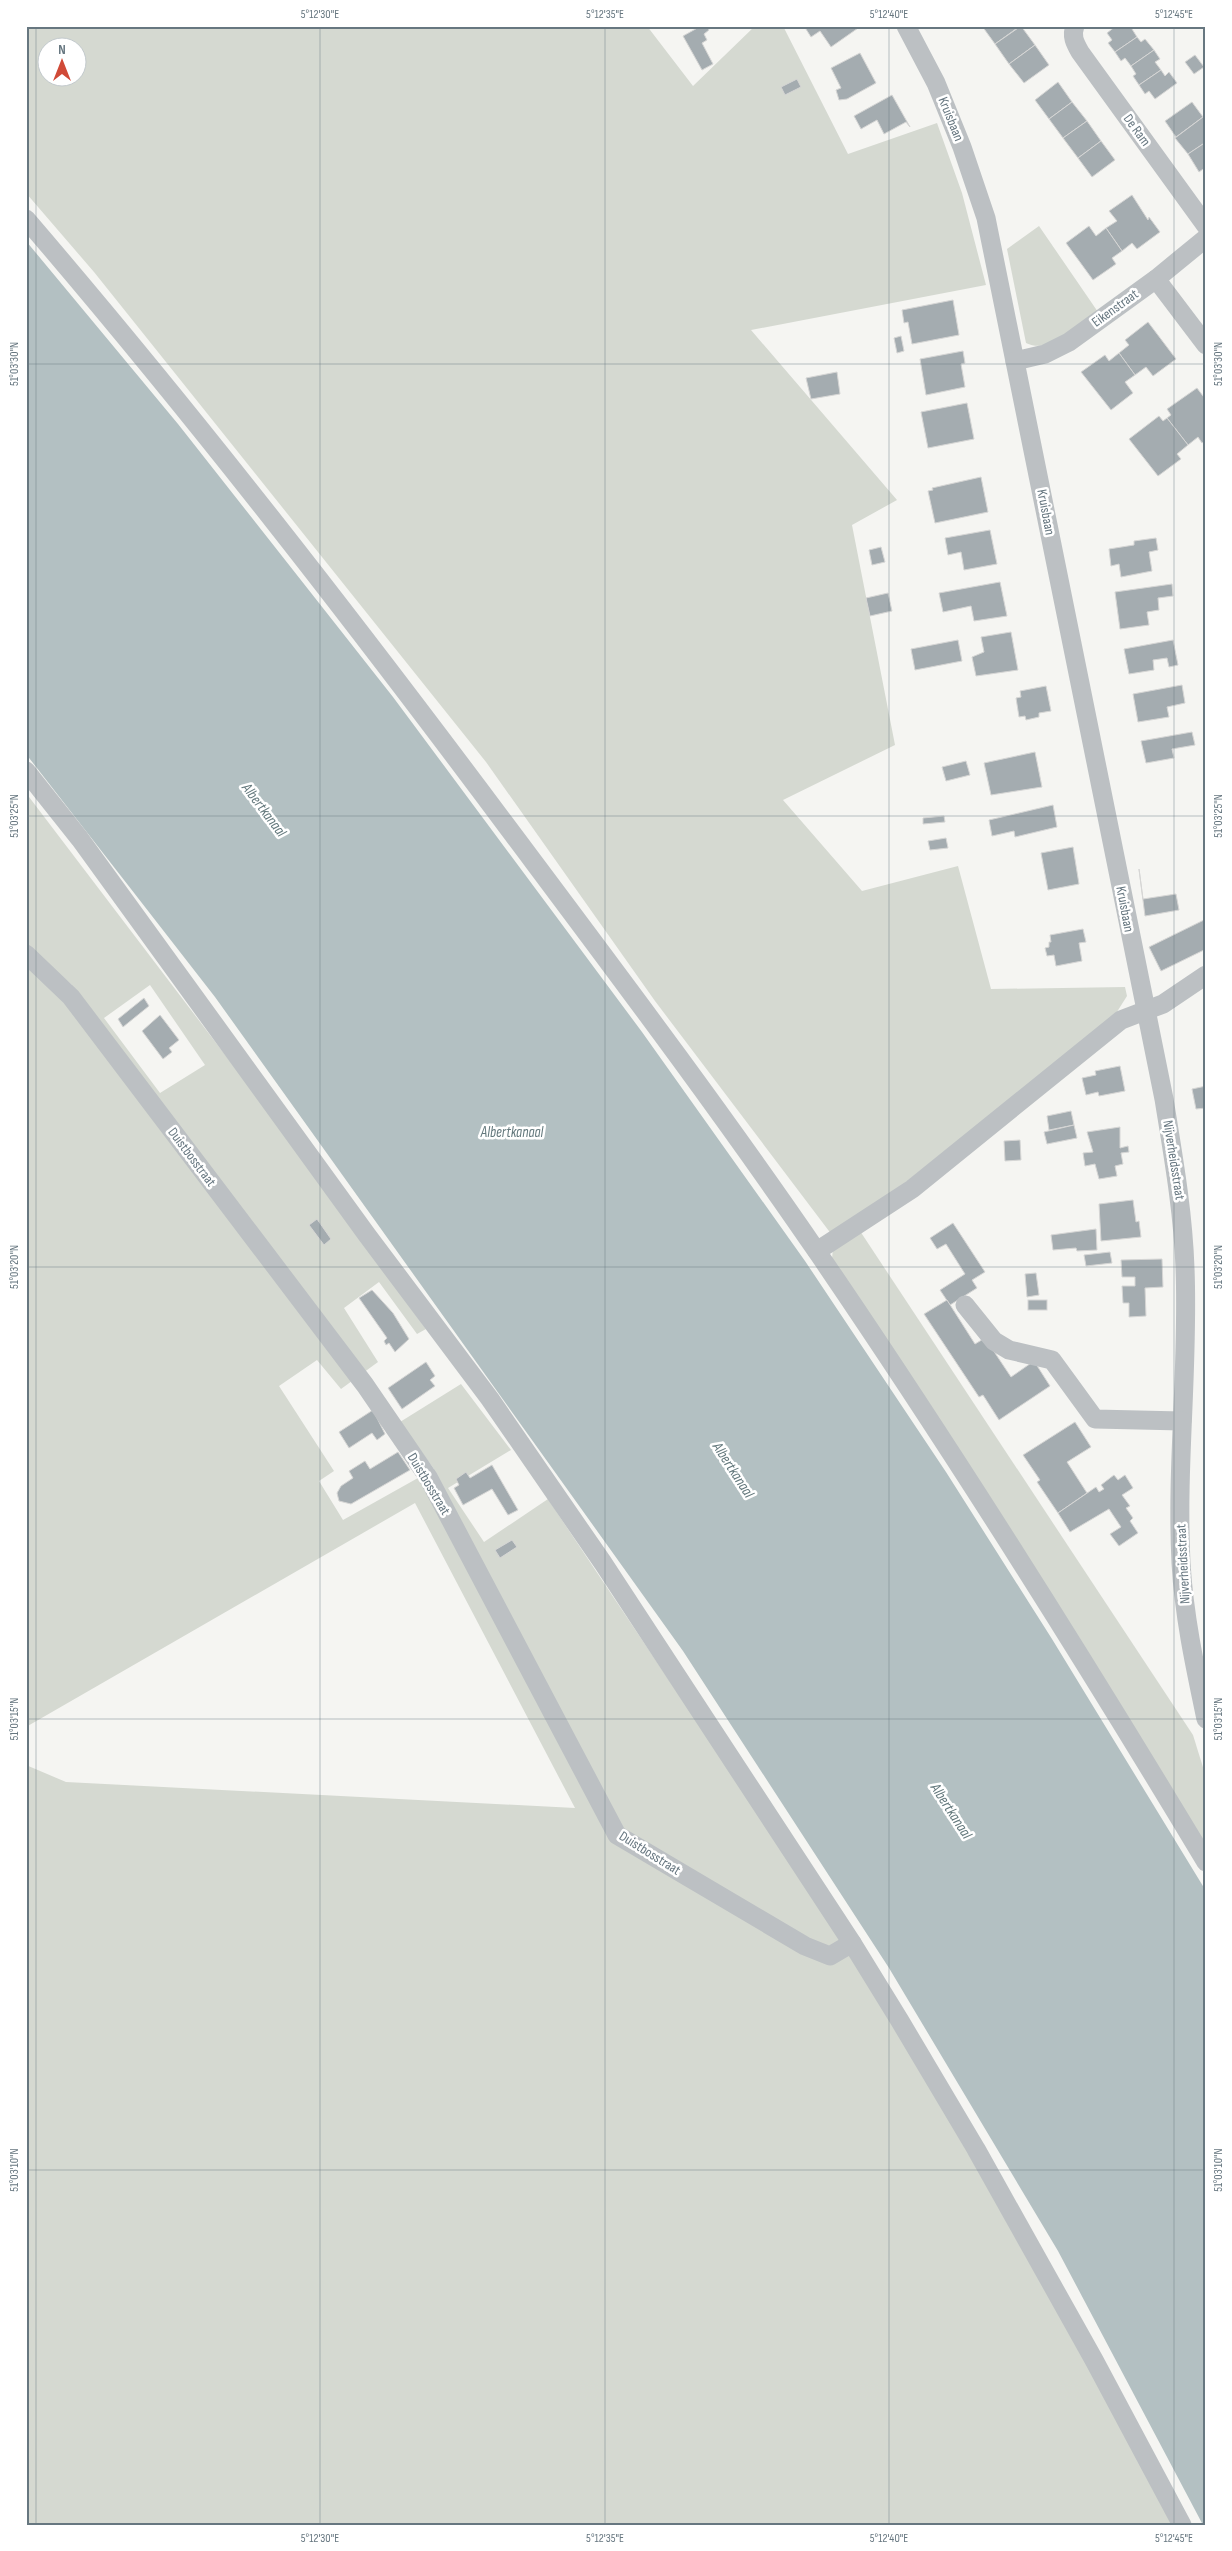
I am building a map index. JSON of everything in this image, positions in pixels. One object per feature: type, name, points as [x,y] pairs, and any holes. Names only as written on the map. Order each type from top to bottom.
[{"type":"street","name":"Kruisbaan","points":[[906,26],[936,83],[962,148],[986,218],[1145,1010]]},
{"type":"street","name":"De Ram","points":[[1070,28],[1074,42],[1080,52],[1206,226]]},
{"type":"street","points":[[26,219],[191,417],[404,687],[653,1022],[817,1252],[965,1474],[1126,1729],[1206,1862]]},
{"type":"street","name":"Eikenstraat","points":[[1015,361],[1044,354],[1069,342],[1156,279],[1206,238]]},
{"type":"street","points":[[1156,279],[1206,345]]},
{"type":"street","points":[[26,772],[80,839],[367,1235],[490,1399],[603,1563],[852,1943],[976,2149],[1094,2360],[1182,2525]]},
{"type":"street","name":"Duistbosstraat","points":[[26,954],[71,997],[365,1385],[428,1477],[617,1835],[805,1946],[830,1956],[852,1943]]},
{"type":"street","points":[[817,1252],[912,1189],[1121,1020],[1163,1004],[1206,975]]},
{"type":"street","name":"Nijverheidsstraat","points":[[1145,1010],[1164,1099],[1182,1207],[1185,1270],[1180,1491],[1182,1581],[1186,1618],[1206,1719]]},
{"type":"street","points":[[965,1305],[994,1341],[1010,1350],[1052,1360],[1095,1419],[1182,1420]]},
{"type":"shaded area","points":[[26,26],[647,26],[693,86],[755,26],[783,26],[848,154],[937,123],[962,193],[986,285],[751,330],[897,500],[852,525],[895,745],[783,800],[862,891],[958,866],[991,989],[1125,987],[1127,996],[1115,1015],[835,1239],[655,1001],[486,762],[94,272],[26,193]]},
{"type":"shaded area","points":[[1039,226],[1098,312],[1055,342],[1035,346],[1026,343],[1007,249]]},
{"type":"shaded area","points":[[26,793],[261,1102],[426,1329],[417,1334],[379,1282],[344,1308],[378,1362],[341,1389],[317,1360],[279,1386],[334,1471],[319,1481],[343,1520],[434,1469],[400,1422],[461,1384],[511,1450],[448,1488],[484,1542],[548,1499],[760,1816],[923,2071],[1069,2329],[1173,2525],[26,2525],[26,1765],[66,1782],[575,1808],[415,1503],[26,1727],[26,962],[59,995],[72,985],[26,946]],"holes":[[[150,985],[205,1065],[160,1093],[104,1018]]]},
{"type":"shaded area","points":[[860,1231],[1193,1735],[1206,1777],[1206,1850],[832,1259],[833,1248]]},
{"type":"water","name":"Albertkanaal","points":[[26,241],[178,424],[393,697],[642,1032],[805,1261],[946,1472],[1052,1639],[1206,1891],[1206,2525],[1203,2525],[1058,2251],[889,1968],[683,1651],[215,997],[26,754]]},
{"type":"building","points":[[701,26],[707,26],[709,30],[704,34],[707,40],[702,43],[713,64],[702,70],[683,36]]},
{"type":"building","points":[[804,26],[861,26],[831,47],[820,31],[811,37]]},
{"type":"building","points":[[982,26],[1020,26],[995,44]]},
{"type":"building","points":[[1021,26],[1035,45],[1009,64],[995,44]]},
{"type":"building","points":[[1116,26],[1136,26],[1132,29],[1137,37],[1115,52],[1108,43],[1112,40],[1107,33]]},
{"type":"building","points":[[1137,37],[1141,42],[1145,39],[1154,50],[1131,66],[1125,58],[1121,61],[1115,52]]},
{"type":"building","points":[[1035,45],[1049,65],[1024,83],[1009,64]]},
{"type":"building","points":[[1154,50],[1160,59],[1155,62],[1161,70],[1139,85],[1133,76],[1136,74],[1131,66]]},
{"type":"building","points":[[860,53],[876,83],[847,99],[839,100],[836,90],[841,88],[831,68]]},
{"type":"building","points":[[1195,55],[1204,67],[1194,74],[1185,62]]},
{"type":"building","points":[[1161,70],[1165,76],[1169,72],[1177,83],[1155,99],[1149,91],[1145,94],[1139,85]]},
{"type":"building","points":[[797,79],[801,87],[785,95],[781,87]]},
{"type":"building","points":[[1058,82],[1072,102],[1049,119],[1035,100]]},
{"type":"building","points":[[892,95],[910,127],[906,122],[884,134],[877,120],[861,129],[854,116]]},
{"type":"building","points":[[1072,102],[1087,121],[1063,138],[1049,119]]},
{"type":"building","points":[[1192,102],[1203,117],[1176,137],[1165,121]]},
{"type":"building","points":[[1203,117],[1206,121],[1206,142],[1188,154],[1175,138]]},
{"type":"building","points":[[1087,121],[1101,141],[1078,158],[1063,138]]},
{"type":"building","points":[[1101,141],[1115,160],[1092,177],[1078,158]]},
{"type":"building","points":[[1206,142],[1206,167],[1199,172],[1188,154]]},
{"type":"building","points":[[1132,195],[1148,220],[1149,217],[1160,232],[1137,249],[1132,243],[1122,251],[1106,228],[1117,221],[1109,211]]},
{"type":"building","points":[[1089,226],[1096,236],[1106,228],[1122,251],[1112,258],[1116,264],[1093,280],[1066,243]]},
{"type":"building","points":[[953,300],[959,335],[912,344],[908,322],[904,323],[902,310]]},
{"type":"building","points":[[1148,322],[1176,359],[1153,376],[1146,367],[1135,375],[1119,353],[1129,345],[1125,340]]},
{"type":"building","points":[[901,336],[904,351],[897,353],[894,338]]},
{"type":"building","points":[[963,351],[965,363],[961,364],[965,387],[926,395],[920,359]]},
{"type":"building","points":[[1119,353],[1135,375],[1125,382],[1133,393],[1111,410],[1081,372],[1105,355],[1109,361]]},
{"type":"building","points":[[837,372],[840,394],[811,399],[806,378]]},
{"type":"building","points":[[1197,388],[1206,400],[1206,440],[1202,443],[1198,437],[1188,445],[1167,418],[1171,415],[1167,409]]},
{"type":"building","points":[[967,403],[974,439],[928,448],[921,412]]},
{"type":"building","points":[[1159,416],[1163,421],[1167,418],[1188,445],[1177,454],[1181,459],[1158,476],[1129,439]]},
{"type":"building","points":[[981,477],[988,512],[935,523],[928,491],[933,490],[932,488]]},
{"type":"building","points":[[990,530],[997,564],[964,570],[961,552],[948,555],[945,538]]},
{"type":"building","points":[[1156,538],[1158,550],[1149,552],[1152,571],[1121,577],[1119,564],[1111,566],[1109,549],[1134,545],[1134,541]]},
{"type":"building","points":[[881,547],[885,562],[872,565],[869,550]]},
{"type":"building","points":[[1000,582],[1007,616],[974,621],[971,606],[943,612],[939,593]]},
{"type":"building","points":[[1172,584],[1173,596],[1158,598],[1159,610],[1147,612],[1149,625],[1120,629],[1115,592]]},
{"type":"building","points":[[888,593],[892,611],[870,616],[866,598]]},
{"type":"building","points":[[1011,632],[1018,670],[976,676],[972,657],[984,652],[981,637]]},
{"type":"building","points":[[958,640],[962,661],[915,670],[911,649]]},
{"type":"building","points":[[1173,640],[1178,665],[1169,667],[1167,658],[1153,660],[1154,670],[1129,674],[1124,649]]},
{"type":"building","points":[[1182,685],[1185,703],[1167,707],[1169,717],[1138,722],[1133,694]]},
{"type":"building","points":[[1046,686],[1051,711],[1039,713],[1039,717],[1026,720],[1025,716],[1019,717],[1016,698],[1021,697],[1020,691]]},
{"type":"building","points":[[1192,732],[1195,745],[1172,749],[1174,758],[1146,763],[1141,741]]},
{"type":"building","points":[[1035,752],[1042,787],[991,795],[984,763]]},
{"type":"building","points":[[966,761],[970,775],[946,781],[942,767]]},
{"type":"building","points":[[1053,805],[1057,827],[1015,837],[1014,831],[992,836],[989,820]]},
{"type":"building","points":[[944,816],[945,822],[923,824],[923,818]]},
{"type":"building","points":[[946,838],[948,848],[930,850],[928,841]]},
{"type":"building","points":[[1073,847],[1079,884],[1048,890],[1041,853]]},
{"type":"building","points":[[1139,869],[1143,899],[1176,894],[1179,910],[1145,916]]},
{"type":"building","points":[[1206,919],[1206,949],[1161,971],[1149,947]]},
{"type":"building","points":[[1083,929],[1086,942],[1079,943],[1082,961],[1056,966],[1054,955],[1047,956],[1045,948],[1049,947],[1049,942],[1051,942],[1050,935]]},
{"type":"building","points":[[144,998],[149,1006],[123,1027],[118,1019]]},
{"type":"building","points":[[160,1015],[179,1040],[169,1048],[172,1052],[163,1059],[142,1031]]},
{"type":"building","points":[[1120,1066],[1125,1091],[1099,1096],[1098,1092],[1086,1095],[1082,1078],[1096,1075],[1095,1071]]},
{"type":"building","points":[[1206,1086],[1206,1108],[1196,1109],[1192,1089]]},
{"type":"building","points":[[1071,1111],[1074,1125],[1049,1130],[1047,1116]]},
{"type":"building","points":[[1074,1125],[1077,1138],[1047,1144],[1044,1132]]},
{"type":"building","points":[[1120,1127],[1120,1148],[1128,1146],[1129,1152],[1121,1153],[1123,1164],[1115,1166],[1117,1176],[1099,1179],[1095,1164],[1085,1166],[1083,1153],[1093,1152],[1087,1132]]},
{"type":"building","points":[[1020,1140],[1021,1160],[1005,1161],[1004,1141]]},
{"type":"building","points":[[1133,1200],[1136,1222],[1139,1221],[1141,1237],[1101,1241],[1099,1204]]},
{"type":"building","points":[[317,1219],[331,1239],[324,1245],[309,1225]]},
{"type":"building","points":[[953,1223],[985,1272],[972,1280],[977,1288],[950,1305],[940,1290],[965,1274],[946,1244],[937,1249],[930,1238]]},
{"type":"building","points":[[1096,1229],[1097,1250],[1077,1251],[1076,1248],[1053,1250],[1051,1235]]},
{"type":"building","points":[[1110,1252],[1112,1263],[1086,1266],[1084,1255]]},
{"type":"building","points":[[1162,1259],[1163,1287],[1145,1288],[1146,1316],[1129,1317],[1129,1303],[1123,1303],[1122,1286],[1135,1286],[1135,1277],[1122,1277],[1121,1260]]},
{"type":"building","points":[[1036,1273],[1039,1295],[1027,1297],[1025,1274]]},
{"type":"building","points":[[372,1290],[393,1313],[409,1339],[395,1352],[389,1343],[386,1345],[384,1341],[387,1338],[359,1298]]},
{"type":"building","points":[[947,1300],[975,1344],[985,1338],[1011,1377],[1034,1361],[1050,1386],[999,1420],[983,1395],[979,1397],[924,1314]]},
{"type":"building","points":[[1028,1300],[1047,1300],[1047,1310],[1028,1310]]},
{"type":"building","points":[[426,1362],[435,1376],[430,1380],[435,1386],[402,1409],[388,1388]]},
{"type":"building","points":[[373,1410],[385,1434],[377,1440],[372,1433],[349,1448],[339,1432]]},
{"type":"building","points":[[1075,1422],[1091,1447],[1067,1462],[1087,1493],[1058,1513],[1037,1482],[1040,1480],[1023,1455]]},
{"type":"building","points":[[398,1452],[410,1470],[351,1504],[339,1501],[337,1493],[341,1486],[353,1478],[349,1471],[365,1461],[370,1469]]},
{"type":"building","points":[[492,1465],[518,1510],[508,1515],[492,1489],[463,1505],[454,1488],[459,1485],[456,1479],[466,1472],[470,1478]]},
{"type":"building","points":[[1114,1475],[1118,1480],[1125,1475],[1133,1488],[1122,1495],[1130,1506],[1126,1508],[1133,1518],[1130,1521],[1138,1533],[1119,1546],[1110,1534],[1121,1527],[1109,1509],[1070,1532],[1058,1513],[1096,1487],[1099,1492],[1104,1489],[1101,1485]]},
{"type":"building","points":[[512,1540],[517,1547],[500,1558],[495,1550]]}]
